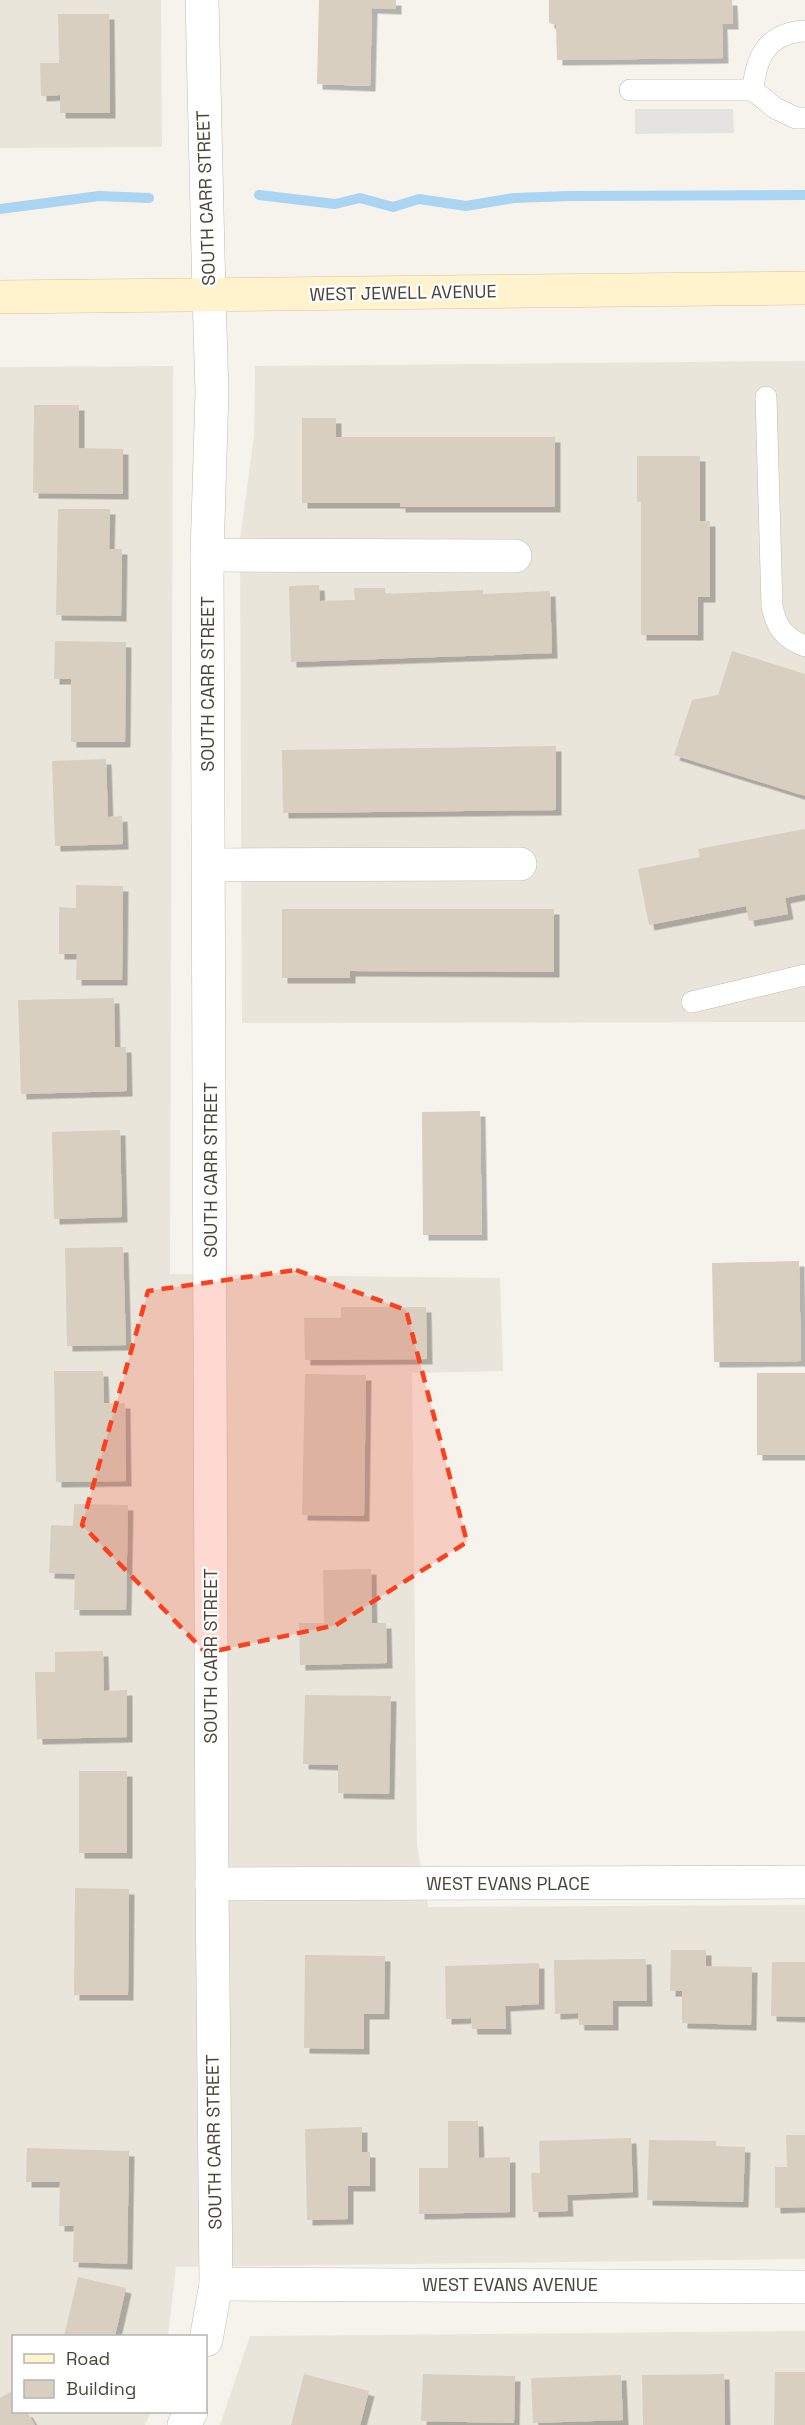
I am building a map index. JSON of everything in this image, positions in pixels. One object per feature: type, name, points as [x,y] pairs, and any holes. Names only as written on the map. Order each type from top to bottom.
[{"type":"main road","name":"WEST JEWELL AVENUE","points":[[0,297],[805,288]]},
{"type":"street","name":"SOUTH CARR STREET","points":[[202,0],[212,392],[207,555],[212,1884],[216,2284],[207,2335]]},
{"type":"street","points":[[207,555],[515,556]]},
{"type":"street","points":[[209,866],[520,864]]},
{"type":"street","name":"WEST EVANS PLACE","points":[[212,1884],[805,1882]]},
{"type":"street","name":"WEST EVANS AVENUE","points":[[216,2284],[805,2287]]},
{"type":"lane","points":[[753,90],[755,68],[768,45],[791,32],[805,31]]},
{"type":"lane","points":[[630,90],[753,90],[775,108],[796,118],[805,118]]},
{"type":"lane","points":[[766,397],[772,606],[775,624],[784,635],[805,646]]},
{"type":"lane","points":[[692,1002],[805,975]]},
{"type":"highlighted area","points":[[296,1270],[406,1310],[467,1542],[336,1625],[206,1653],[82,1525],[148,1291]]},
{"type":"shaded area","points":[[0,0],[161,0],[162,147],[0,148]]},
{"type":"shaded area","points":[[635,109],[733,109],[734,133],[635,134]]},
{"type":"shaded area","points":[[805,361],[805,1022],[242,1023],[240,539],[254,436],[255,366]]},
{"type":"shaded area","points":[[173,366],[170,1274],[500,1278],[503,1371],[412,1373],[417,1844],[428,1907],[805,1905],[805,2259],[176,2267],[168,2335],[12,2335],[12,2413],[151,2413],[145,2425],[0,2425],[0,367]]},
{"type":"shaded area","points":[[805,2331],[805,2425],[220,2425],[250,2336]]},
{"type":"building","points":[[319,0],[396,0],[396,9],[372,8],[370,86],[317,84]]},
{"type":"building","points":[[549,0],[732,0],[733,24],[722,24],[723,58],[557,60],[556,25],[549,23]]},
{"type":"building","points":[[58,14],[109,14],[110,113],[60,113],[60,95],[41,96],[40,63],[59,63]]},
{"type":"building","points":[[34,405],[79,405],[79,448],[123,449],[123,494],[33,493]]},
{"type":"building","points":[[302,418],[336,418],[336,437],[555,437],[555,507],[400,507],[400,503],[302,503]]},
{"type":"building","points":[[637,456],[700,456],[700,521],[710,521],[710,597],[698,597],[698,635],[641,635],[641,502],[637,502]]},
{"type":"building","points":[[58,509],[110,509],[109,549],[122,549],[121,616],[56,615]]},
{"type":"building","points":[[319,585],[320,601],[355,600],[354,588],[385,588],[385,594],[483,590],[483,594],[550,591],[552,653],[291,662],[289,586]]},
{"type":"building","points":[[55,641],[126,642],[125,742],[71,742],[71,679],[54,679]]},
{"type":"building","points":[[732,651],[805,674],[805,796],[674,755],[692,700],[718,695]]},
{"type":"building","points":[[556,746],[556,810],[283,813],[282,750]]},
{"type":"building","points":[[106,759],[108,817],[122,816],[123,844],[55,846],[52,761]]},
{"type":"building","points":[[805,829],[805,894],[785,898],[788,914],[749,921],[746,906],[649,925],[638,869],[700,857],[698,849]]},
{"type":"building","points":[[76,885],[123,886],[122,980],[76,980],[77,954],[59,954],[59,907],[76,908]]},
{"type":"building","points":[[282,909],[554,909],[554,972],[350,971],[350,978],[282,978]]},
{"type":"building","points":[[114,998],[115,1047],[126,1047],[127,1091],[21,1094],[18,1000]]},
{"type":"building","points":[[480,1111],[482,1235],[423,1235],[422,1112]]},
{"type":"building","points":[[120,1130],[122,1217],[54,1219],[52,1132]]},
{"type":"building","points":[[123,1247],[126,1345],[67,1346],[65,1248]]},
{"type":"building","points":[[799,1261],[801,1361],[714,1362],[712,1263]]},
{"type":"building","points":[[341,1307],[426,1307],[427,1359],[305,1360],[304,1318],[341,1318]]},
{"type":"building","points":[[54,1371],[103,1371],[104,1403],[125,1403],[126,1481],[56,1482]]},
{"type":"building","points":[[757,1373],[805,1373],[805,1455],[757,1455]]},
{"type":"building","points":[[305,1374],[366,1375],[364,1516],[302,1515]]},
{"type":"building","points":[[74,1504],[128,1505],[126,1610],[74,1610],[75,1574],[49,1573],[51,1525],[73,1526]]},
{"type":"building","points":[[371,1569],[372,1623],[386,1623],[387,1663],[300,1665],[299,1623],[324,1623],[323,1570]]},
{"type":"building","points":[[103,1651],[104,1691],[127,1690],[127,1737],[37,1739],[35,1672],[55,1672],[55,1652]]},
{"type":"building","points":[[305,1695],[391,1696],[389,1794],[338,1793],[338,1765],[303,1764]]},
{"type":"building","points":[[79,1771],[127,1771],[127,1853],[79,1853]]},
{"type":"building","points":[[75,1888],[129,1889],[128,1995],[74,1995]]},
{"type":"building","points":[[671,1950],[706,1950],[706,1966],[752,1967],[751,2025],[682,2023],[682,1991],[670,1991]]},
{"type":"building","points":[[305,1955],[385,1956],[384,2014],[364,2014],[364,2049],[304,2048]]},
{"type":"building","points":[[646,1959],[647,2001],[613,2001],[613,2025],[579,2025],[578,2013],[555,2014],[554,1960]]},
{"type":"building","points":[[772,1962],[805,1962],[805,2017],[771,2016]]},
{"type":"building","points":[[539,1963],[539,2004],[505,2006],[506,2029],[472,2029],[471,2018],[446,2019],[445,1966]]},
{"type":"building","points":[[448,2121],[478,2121],[479,2158],[510,2157],[510,2212],[419,2214],[419,2168],[448,2168]]},
{"type":"building","points":[[362,2127],[362,2152],[370,2152],[370,2186],[348,2186],[348,2219],[307,2220],[305,2129]]},
{"type":"building","points":[[786,2135],[805,2135],[805,2207],[775,2208],[775,2167],[787,2167]]},
{"type":"building","points":[[631,2138],[633,2192],[567,2195],[568,2211],[533,2212],[531,2173],[540,2173],[539,2141]]},
{"type":"building","points":[[649,2140],[716,2141],[716,2146],[745,2147],[743,2202],[647,2200]]},
{"type":"building","points":[[27,2148],[129,2151],[127,2264],[73,2262],[74,2226],[59,2226],[60,2182],[26,2182]]},
{"type":"building","points":[[78,2277],[126,2288],[115,2335],[64,2335]]},
{"type":"building","points":[[775,2372],[805,2372],[805,2425],[774,2425]]},
{"type":"building","points":[[304,2374],[369,2391],[360,2425],[291,2425]]},
{"type":"building","points":[[423,2374],[515,2376],[514,2423],[421,2421]]},
{"type":"building","points":[[724,2374],[725,2425],[643,2425],[642,2375]]},
{"type":"building","points":[[621,2375],[623,2420],[533,2423],[531,2378]]},
{"type":"building","points":[[12,2391],[12,2413],[28,2413],[35,2425],[0,2425],[0,2398]]},
{"type":"waterway","points":[[259,195],[335,204],[360,198],[393,207],[419,199],[466,206],[514,198],[569,196],[805,195]]},
{"type":"waterway","points":[[0,209],[99,196],[149,198]]}]
